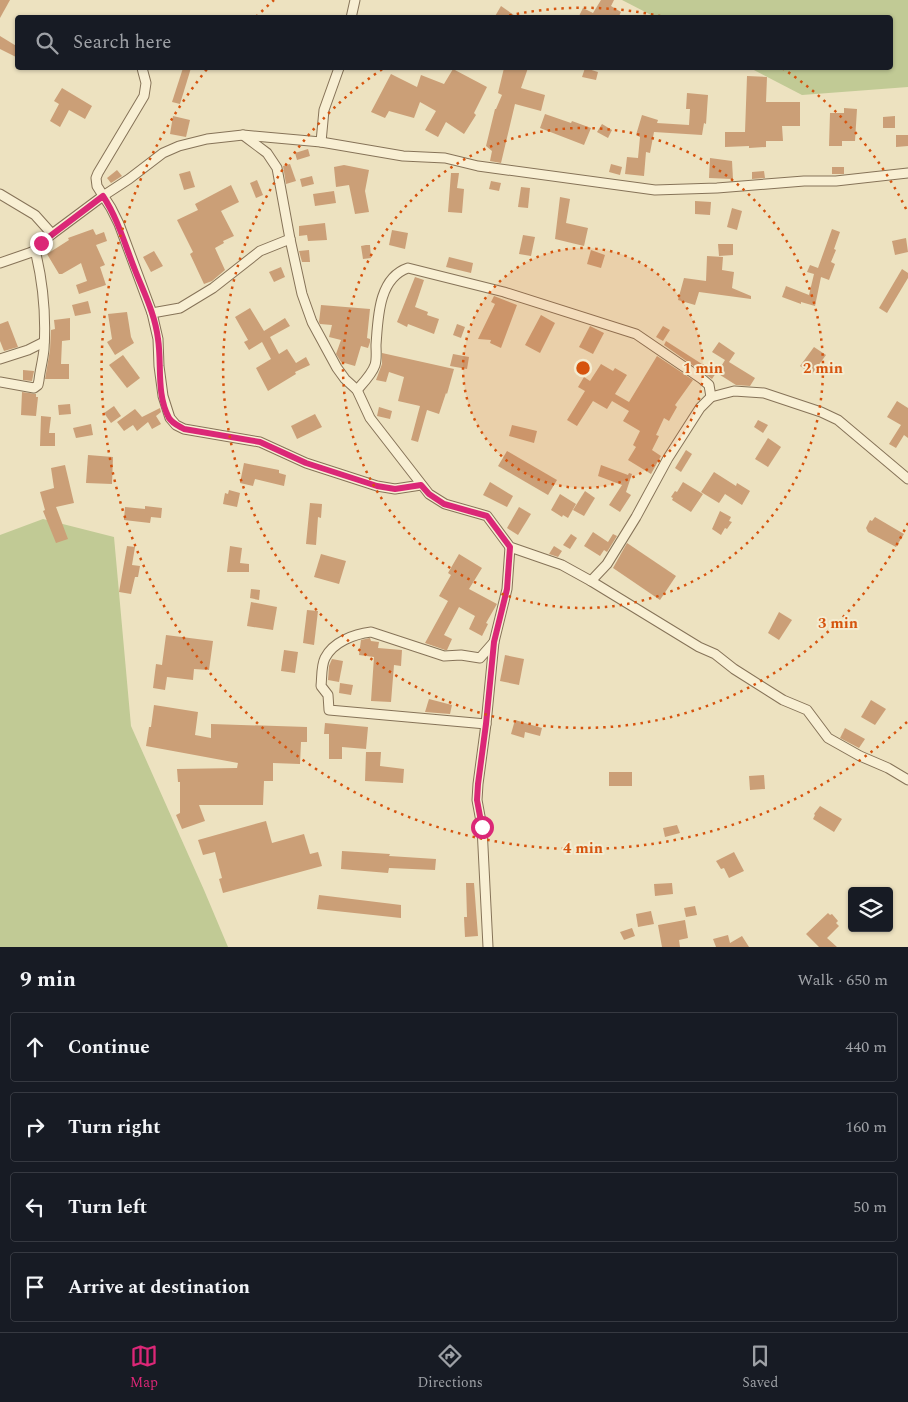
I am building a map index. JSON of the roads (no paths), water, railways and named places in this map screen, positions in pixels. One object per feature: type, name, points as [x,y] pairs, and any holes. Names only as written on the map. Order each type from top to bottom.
[{"type":"street","points":[[352,15],[355,0]]},
{"type":"street","points":[[143,70],[146,83],[144,96],[96,178],[97,186],[118,224],[152,313],[158,339],[163,396],[170,418],[176,425],[184,429],[260,442],[306,463],[377,486],[395,489],[421,485]]},
{"type":"street","points":[[321,142],[324,110],[338,70]]},
{"type":"street","points":[[243,134],[267,153],[277,168],[302,294],[312,322],[337,368],[345,379],[358,390],[370,418],[429,494],[444,504],[487,516],[510,547],[562,565],[591,581],[699,647],[715,654],[734,669],[783,700],[807,710],[828,738],[908,780]]},
{"type":"street","points":[[0,262],[32,252],[52,234],[103,196],[130,179],[163,153],[179,146],[207,139],[243,134],[321,142],[403,156],[445,158],[478,166],[655,190],[717,188],[804,181],[836,181],[908,172]]},
{"type":"street","points":[[0,194],[35,215],[52,234]]},
{"type":"street","points":[[152,313],[180,308],[214,288],[260,251],[290,239]]},
{"type":"street","points":[[0,382],[34,388],[38,385],[42,368],[44,342],[43,301],[39,266],[36,254],[32,252]]},
{"type":"street","points":[[358,390],[370,375],[375,364],[380,303],[384,293],[393,276],[408,268],[504,292],[636,334],[709,385],[711,397]]},
{"type":"street","points":[[0,358],[28,350],[44,342]]},
{"type":"street","points":[[591,581],[607,564],[636,517],[668,458],[700,408],[711,397],[734,391],[764,393],[821,412],[838,420],[908,479]]},
{"type":"street","points":[[488,947],[482,827],[477,800],[494,642],[507,589],[510,547]]},
{"type":"street","points":[[486,724],[329,710],[328,695],[321,686],[324,659],[333,648],[344,640],[361,633],[371,632],[444,656],[461,655],[480,658],[494,642]]}]
